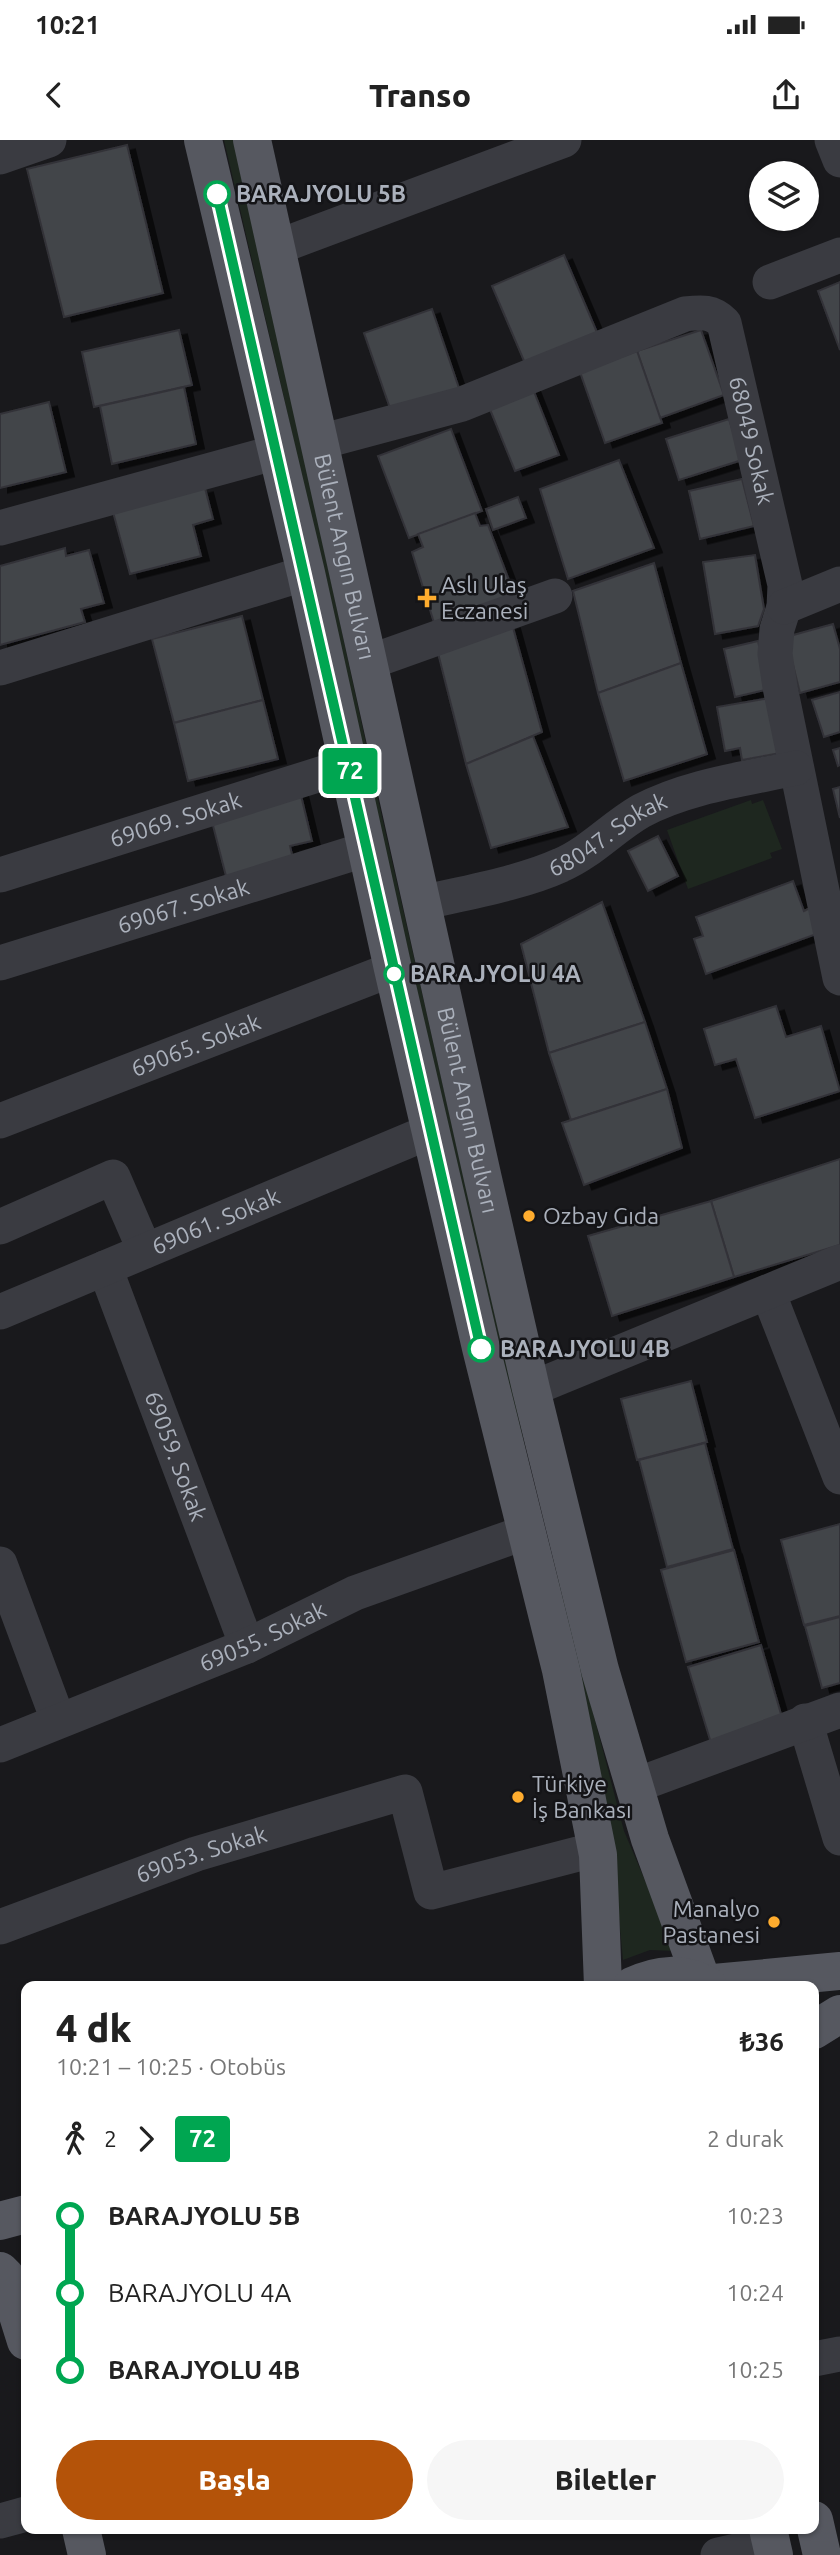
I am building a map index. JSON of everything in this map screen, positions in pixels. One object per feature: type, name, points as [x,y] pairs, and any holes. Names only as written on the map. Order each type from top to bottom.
[{"type":"main road","name":"Bülent Angın Bulvarı","points":[[203,140],[306,573],[393,969],[561,1670],[597,1849],[603,1981]]},
{"type":"main road","name":"Bülent Angın Bulvarı","points":[[259,142],[275,248],[531,1389],[600,1670],[650,1839],[704,1981]]},
{"type":"main road","points":[[744,1981],[840,1971]]},
{"type":"main road","points":[[644,1981],[655,1976],[676,1975],[700,1981]]},
{"type":"main road","points":[[819,2027],[840,2014]]},
{"type":"main road","points":[[0,2221],[21,2215]]},
{"type":"main road","points":[[0,2261],[21,2255]]},
{"type":"main road","points":[[0,2270],[6,2277],[21,2325]]},
{"type":"main road","points":[[82,2534],[87,2555]]},
{"type":"main road","points":[[817,2534],[822,2555]]},
{"type":"street","points":[[0,157],[49,140]]},
{"type":"street","points":[[275,248],[564,140]]},
{"type":"street","points":[[832,140],[840,160]]},
{"type":"street","points":[[770,282],[840,255]]},
{"type":"street","name":"68049 Sokak","points":[[320,442],[462,404],[685,314],[704,312],[716,315],[724,323],[785,584],[784,607],[777,629],[775,654],[840,978]]},
{"type":"street","points":[[0,528],[276,452]]},
{"type":"street","points":[[0,668],[306,573]]},
{"type":"street","points":[[784,607],[840,584]]},
{"type":"street","points":[[368,663],[555,596]]},
{"type":"street","name":"69069. Sokak","points":[[0,875],[349,765]]},
{"type":"street","name":"68047. Sokak","points":[[421,903],[541,873],[561,865],[580,855],[641,811],[685,793],[796,768]]},
{"type":"street","name":"69067. Sokak","points":[[0,963],[367,849]]},
{"type":"street","name":"69065. Sokak","points":[[0,1121],[393,969]]},
{"type":"street","name":"69061. Sokak","points":[[0,1312],[431,1131]]},
{"type":"street","points":[[0,1227],[113,1177],[145,1251]]},
{"type":"street","points":[[531,1389],[840,1262]]},
{"type":"street","name":"69059. Sokak","points":[[105,1268],[247,1646]]},
{"type":"street","points":[[768,1292],[840,1478]]},
{"type":"street","name":"69055. Sokak","points":[[0,1745],[247,1646],[355,1593],[526,1532]]},
{"type":"street","points":[[0,1564],[58,1720]]},
{"type":"street","points":[[634,1786],[840,1710]]},
{"type":"street","points":[[805,1721],[840,1838]]},
{"type":"street","name":"69053. Sokak","points":[[0,1927],[197,1854],[405,1791],[430,1892],[597,1849]]},
{"type":"street","points":[[819,2358],[840,2354]]},
{"type":"street","points":[[0,2521],[21,2515]]},
{"type":"street","points":[[718,2555],[771,2542]]},
{"type":"shaded area","points":[[224,140],[233,140],[378,799],[536,1495],[624,1831],[675,1951],[650,1950],[623,1960],[611,1834],[530,1496]]},
{"type":"shaded area","points":[[751,800],[752,804],[763,800],[782,849],[770,853],[772,858],[688,889],[667,830]]},
{"type":"building","points":[[127,145],[163,293],[64,317],[27,169]]},
{"type":"building","points":[[564,255],[599,337],[527,368],[492,286]]},
{"type":"building","points":[[840,282],[840,350],[818,291]]},
{"type":"building","points":[[432,309],[461,394],[393,417],[364,333]]},
{"type":"building","points":[[179,330],[192,385],[94,407],[82,352]]},
{"type":"building","points":[[701,330],[724,395],[660,418],[637,351]]},
{"type":"building","points":[[637,351],[662,423],[605,443],[580,372]]},
{"type":"building","points":[[531,384],[559,455],[515,471],[487,402]]},
{"type":"building","points":[[184,387],[196,444],[112,464],[100,406]]},
{"type":"building","points":[[49,402],[66,472],[0,488],[0,414]]},
{"type":"building","points":[[729,419],[742,460],[679,480],[666,439]]},
{"type":"building","points":[[451,429],[482,511],[409,538],[378,456]]},
{"type":"building","points":[[619,460],[654,548],[568,579],[540,489]]},
{"type":"building","points":[[742,479],[754,526],[700,539],[689,491]]},
{"type":"building","points":[[205,488],[213,519],[193,525],[201,556],[130,574],[113,512]]},
{"type":"building","points":[[518,497],[526,518],[493,530],[486,509]]},
{"type":"building","points":[[475,513],[480,526],[488,525],[515,596],[435,626],[412,552],[423,547],[418,534]]},
{"type":"building","points":[[65,548],[66,556],[89,550],[104,603],[81,609],[85,622],[0,645],[0,566]]},
{"type":"building","points":[[755,555],[764,609],[758,626],[715,634],[703,562]]},
{"type":"building","points":[[654,563],[681,663],[598,693],[573,591]]},
{"type":"building","points":[[242,616],[263,700],[174,723],[152,639]]},
{"type":"building","points":[[512,624],[542,732],[466,764],[438,653]]},
{"type":"building","points":[[833,624],[840,649],[840,682],[800,693],[786,637]]},
{"type":"building","points":[[758,641],[769,689],[735,697],[724,649]]},
{"type":"building","points":[[681,663],[707,754],[624,781],[598,693]]},
{"type":"building","points":[[840,692],[840,732],[824,737],[812,700]]},
{"type":"building","points":[[770,698],[780,753],[742,760],[740,748],[725,751],[717,707]]},
{"type":"building","points":[[263,700],[278,759],[188,781],[174,723]]},
{"type":"building","points":[[533,736],[568,827],[491,848],[466,764]]},
{"type":"building","points":[[840,748],[840,765],[838,766],[833,750]]},
{"type":"building","points":[[298,783],[312,841],[290,846],[295,867],[228,884],[208,806]]},
{"type":"building","points":[[840,787],[840,818],[833,789]]},
{"type":"building","points":[[658,836],[678,876],[648,891],[628,851]]},
{"type":"building","points":[[793,881],[804,911],[812,907],[822,932],[706,974],[694,939],[703,936],[696,917]]},
{"type":"building","points":[[602,902],[645,1022],[549,1053],[521,944]]},
{"type":"building","points":[[776,1006],[786,1037],[821,1026],[840,1091],[755,1118],[736,1059],[715,1065],[704,1029]]},
{"type":"building","points":[[645,1022],[667,1089],[571,1120],[549,1053]]},
{"type":"building","points":[[667,1089],[682,1148],[584,1185],[562,1123]]},
{"type":"building","points":[[840,1159],[840,1245],[734,1277],[711,1201]]},
{"type":"building","points":[[711,1201],[734,1277],[612,1316],[588,1236]]},
{"type":"building","points":[[691,1381],[707,1442],[637,1460],[621,1399]]},
{"type":"building","points":[[705,1443],[733,1549],[667,1567],[639,1460]]},
{"type":"building","points":[[840,1524],[840,1616],[804,1625],[781,1540]]},
{"type":"building","points":[[734,1550],[759,1642],[686,1662],[661,1570]]},
{"type":"building","points":[[840,1617],[840,1683],[822,1688],[805,1626]]},
{"type":"building","points":[[761,1645],[783,1721],[711,1743],[688,1667]]},
{"type":"bus line","name":"72","points":[[217,194],[481,1349]]},
{"type":"place","name":"BARAJYOLU 5B","points":[[217,194]]},
{"type":"place","name":"Aslı Ulaş Eczanesi","points":[[427,598]]},
{"type":"place","name":"BARAJYOLU 4A","points":[[394,974]]},
{"type":"place","name":"Ozbay Gıda","points":[[529,1216]]},
{"type":"place","name":"BARAJYOLU 4B","points":[[481,1349]]},
{"type":"place","name":"Türkiye İş Bankası","points":[[518,1797]]},
{"type":"place","name":"Manalyo Pastanesi","points":[[774,1922]]}]
